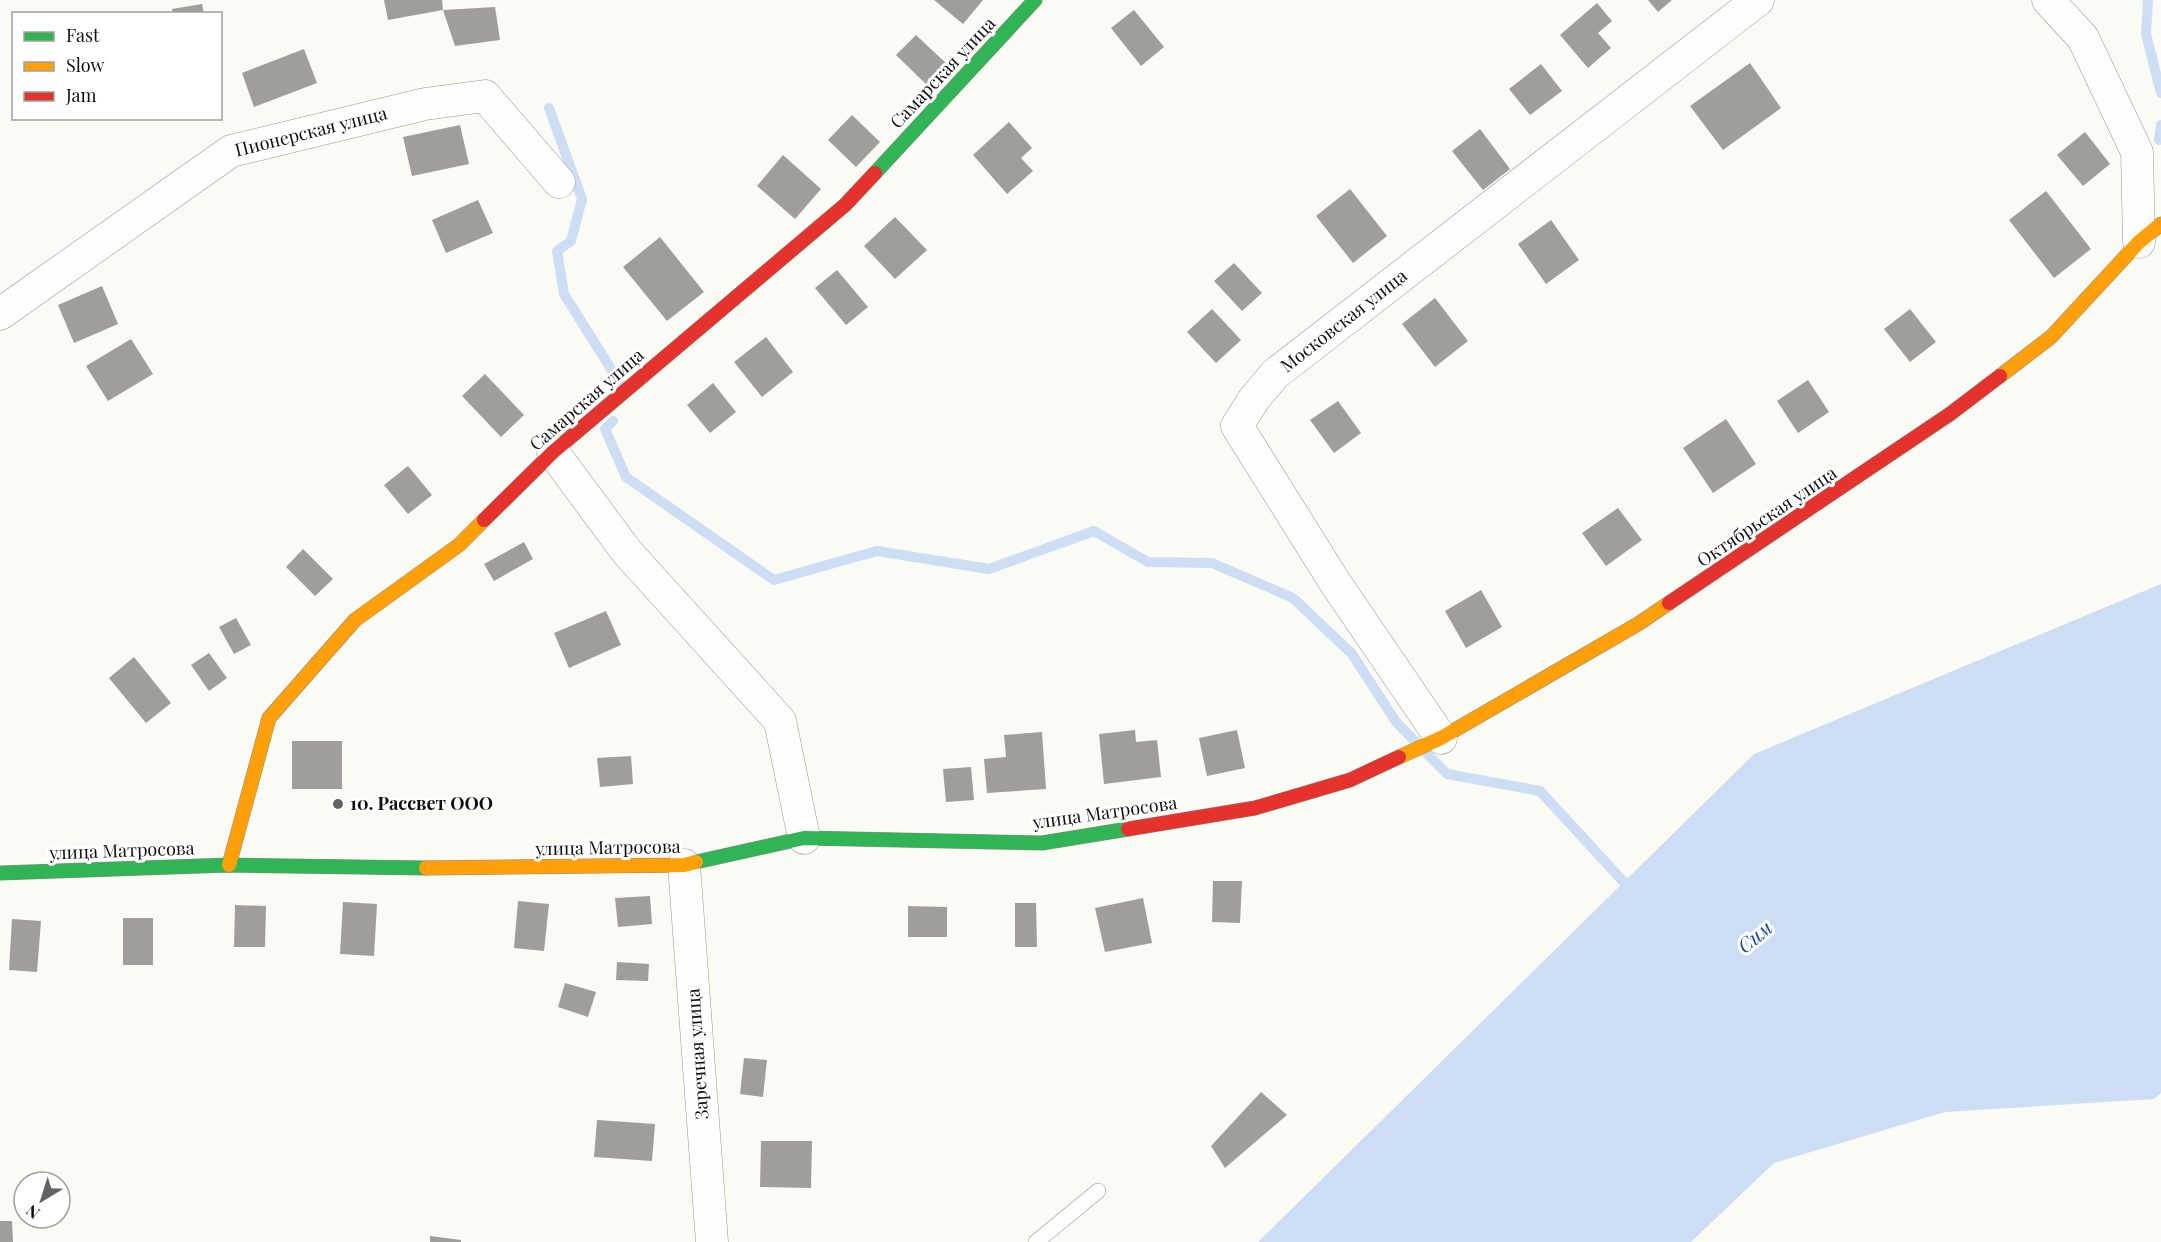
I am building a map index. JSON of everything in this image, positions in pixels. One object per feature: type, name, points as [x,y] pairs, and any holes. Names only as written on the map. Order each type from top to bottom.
[{"type":"main road","name":"Самарская улица","points":[[229,865],[269,718],[355,620],[459,545],[553,452],[845,205],[1035,0]]},
{"type":"main road","name":"Октябрьская улица","points":[[1350,780],[1441,738],[1638,624],[1950,414],[2051,337],[2150,233]]},
{"type":"main road","name":"улица Матросова","points":[[0,873],[229,865],[459,869],[684,865],[804,838],[1042,843],[1255,808],[1350,780]]},
{"type":"street","name":"Московская улица","points":[[1441,738],[1336,584],[1237,426],[1254,399],[1275,374],[1758,0]]},
{"type":"street","points":[[2048,0],[2084,38],[2137,152],[2150,233]]},
{"type":"street","name":"Пионерская улица","points":[[0,314],[231,151],[425,104],[485,96],[559,182]]},
{"type":"street","points":[[553,452],[627,552],[780,721],[804,838]]},
{"type":"street","name":"Заречная улица","points":[[684,865],[712,1242]]},
{"type":"lane","points":[[1036,1242],[1098,1191]]},
{"type":"water","name":"Сим","points":[[2161,584],[2161,1093],[2154,1099],[1945,1112],[1774,1163],[1691,1242],[1258,1242],[1754,754]]},
{"type":"building","points":[[384,0],[442,0],[443,10],[388,20]]},
{"type":"building","points":[[934,0],[983,0],[963,24]]},
{"type":"building","points":[[1648,0],[1672,0],[1658,12]]},
{"type":"building","points":[[1597,3],[1612,21],[1598,33],[1611,48],[1588,68],[1560,35]]},
{"type":"building","points":[[202,4],[204,12],[173,12],[172,9]]},
{"type":"building","points":[[495,7],[500,40],[455,46],[443,10]]},
{"type":"building","points":[[1134,10],[1164,47],[1141,66],[1111,28]]},
{"type":"building","points":[[916,35],[949,66],[929,87],[896,55]]},
{"type":"building","points":[[304,49],[317,83],[254,107],[242,73]]},
{"type":"building","points":[[1750,63],[1781,108],[1723,150],[1690,106]]},
{"type":"building","points":[[1541,64],[1562,91],[1530,115],[1509,89]]},
{"type":"building","points":[[852,115],[880,142],[856,167],[828,140]]},
{"type":"building","points":[[1009,122],[1032,148],[1021,158],[1033,171],[1007,194],[973,155]]},
{"type":"building","points":[[460,125],[469,164],[412,176],[403,137]]},
{"type":"building","points":[[1480,129],[1510,169],[1483,190],[1452,151]]},
{"type":"building","points":[[2085,132],[2110,164],[2083,186],[2057,155]]},
{"type":"building","points":[[783,155],[821,189],[795,219],[757,186]]},
{"type":"building","points":[[1350,189],[1387,236],[1353,263],[1316,216]]},
{"type":"building","points":[[2046,191],[2091,249],[2054,278],[2009,220]]},
{"type":"building","points":[[478,200],[493,233],[446,253],[432,220]]},
{"type":"building","points":[[895,217],[927,250],[895,279],[864,246]]},
{"type":"building","points":[[1551,220],[1579,260],[1546,284],[1518,244]]},
{"type":"building","points":[[660,237],[704,292],[667,321],[623,267]]},
{"type":"building","points":[[1234,263],[1262,293],[1242,311],[1214,281]]},
{"type":"building","points":[[837,270],[868,307],[846,325],[815,288]]},
{"type":"building","points":[[102,286],[118,324],[74,343],[58,305]]},
{"type":"building","points":[[1435,298],[1468,341],[1435,367],[1402,324]]},
{"type":"building","points":[[1212,309],[1241,340],[1216,363],[1187,332]]},
{"type":"building","points":[[1910,309],[1936,342],[1910,362],[1884,329]]},
{"type":"building","points":[[766,337],[793,372],[762,397],[734,362]]},
{"type":"building","points":[[131,339],[153,374],[108,401],[86,366]]},
{"type":"building","points":[[485,374],[524,415],[501,437],[462,396]]},
{"type":"building","points":[[1808,380],[1829,412],[1798,433],[1777,401]]},
{"type":"building","points":[[713,383],[736,412],[710,433],[687,405]]},
{"type":"building","points":[[1338,401],[1361,433],[1334,453],[1310,420]]},
{"type":"building","points":[[1726,419],[1756,464],[1713,493],[1683,448]]},
{"type":"building","points":[[408,466],[432,495],[408,514],[384,485]]},
{"type":"building","points":[[1618,508],[1642,540],[1606,566],[1582,533]]},
{"type":"building","points":[[524,542],[533,559],[494,581],[484,564]]},
{"type":"building","points":[[303,549],[333,579],[315,596],[286,567]]},
{"type":"building","points":[[1481,590],[1502,627],[1466,648],[1445,611]]},
{"type":"building","points":[[606,611],[621,645],[569,668],[554,633]]},
{"type":"building","points":[[236,618],[251,645],[234,654],[219,627]]},
{"type":"building","points":[[209,653],[227,678],[209,691],[191,665]]},
{"type":"building","points":[[134,657],[171,703],[146,723],[109,678]]},
{"type":"building","points":[[1135,730],[1136,742],[1157,740],[1161,777],[1104,784],[1099,734]]},
{"type":"building","points":[[1237,730],[1245,768],[1207,776],[1199,738]]},
{"type":"building","points":[[1042,732],[1046,789],[987,793],[984,759],[1006,757],[1004,735]]},
{"type":"building","points":[[292,741],[342,741],[342,789],[292,789]]},
{"type":"building","points":[[631,756],[633,784],[600,787],[597,758]]},
{"type":"building","points":[[971,767],[974,800],[946,802],[943,769]]},
{"type":"building","points":[[1213,881],[1242,881],[1240,923],[1212,922]]},
{"type":"building","points":[[650,896],[652,924],[618,927],[615,898]]},
{"type":"building","points":[[1143,898],[1152,943],[1105,952],[1095,908]]},
{"type":"building","points":[[518,901],[549,904],[544,951],[514,948]]},
{"type":"building","points":[[343,902],[377,904],[374,956],[340,954]]},
{"type":"building","points":[[1015,903],[1036,903],[1037,947],[1015,947]]},
{"type":"building","points":[[235,905],[266,906],[265,947],[234,947]]},
{"type":"building","points":[[908,906],[947,907],[947,937],[908,937]]},
{"type":"building","points":[[123,918],[153,918],[153,965],[123,965]]},
{"type":"building","points":[[12,919],[41,921],[37,972],[9,970]]},
{"type":"building","points":[[617,962],[649,964],[648,981],[616,980]]},
{"type":"building","points":[[565,983],[596,992],[588,1017],[558,1007]]},
{"type":"building","points":[[744,1058],[767,1060],[763,1097],[740,1094]]},
{"type":"building","points":[[1261,1092],[1287,1115],[1225,1168],[1211,1146]]},
{"type":"building","points":[[597,1120],[655,1124],[652,1161],[594,1157]]},
{"type":"building","points":[[761,1141],[812,1141],[811,1188],[760,1187]]},
{"type":"building","points":[[0,1221],[12,1221],[13,1242],[0,1242]]},
{"type":"building","points":[[430,1236],[461,1240],[461,1242],[430,1242]]},
{"type":"waterway","points":[[2148,0],[2146,34],[2161,93]]},
{"type":"waterway","points":[[549,108],[582,199],[571,241],[557,251],[564,294],[623,388]]},
{"type":"waterway","points":[[2159,140],[2161,125]]},
{"type":"waterway","points":[[613,421],[605,429],[626,477],[774,580],[877,551],[989,569],[1094,531],[1148,562],[1212,563],[1293,598],[1352,654],[1396,722],[1447,774],[1540,791],[1632,891]]},
{"type":"traffic: fast","points":[[875,173],[1035,0]]},
{"type":"traffic: fast","points":[[696,862],[804,838],[1042,843],[1128,829]]},
{"type":"traffic: fast","points":[[0,873],[229,865],[426,868]]},
{"type":"traffic: slow","points":[[2000,376],[2051,337],[2139,242],[2161,224]]},
{"type":"traffic: slow","points":[[229,865],[269,718],[355,620],[459,545],[484,520]]},
{"type":"traffic: slow","points":[[1399,757],[1441,738],[1638,624],[1669,603]]},
{"type":"traffic: slow","points":[[426,868],[684,865],[696,862]]},
{"type":"traffic: jam","points":[[484,520],[553,452],[845,205],[875,173]]},
{"type":"traffic: jam","points":[[1669,603],[1950,414],[2000,376]]},
{"type":"traffic: jam","points":[[1128,829],[1255,808],[1350,780],[1399,757]]},
{"type":"place","name":"10. Рассвет ООО","points":[[338,804]]}]
